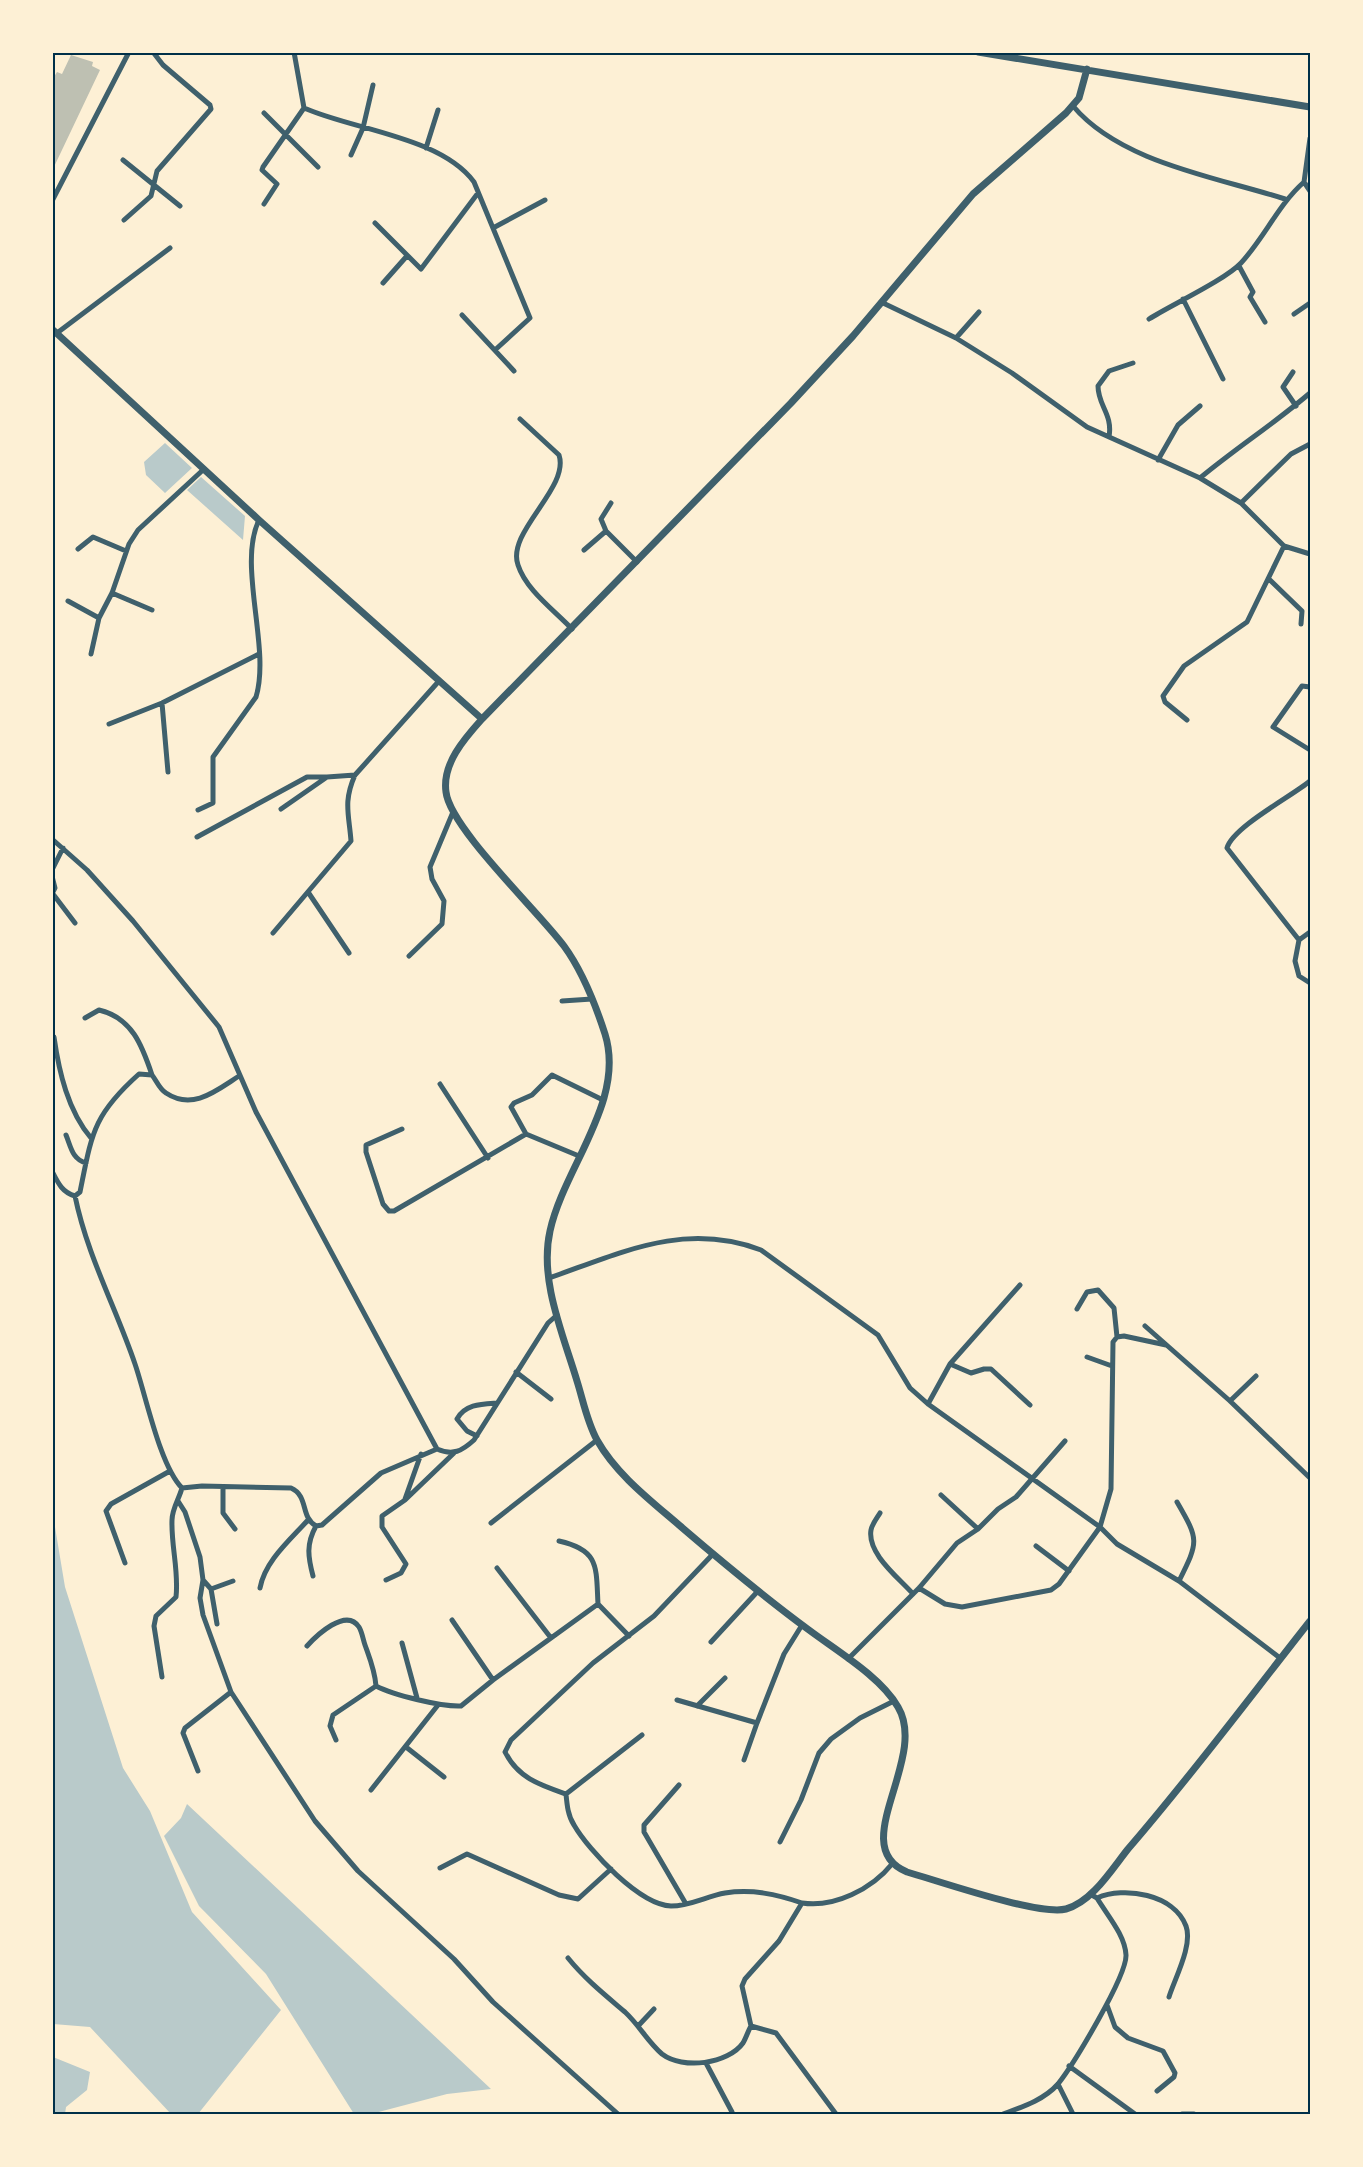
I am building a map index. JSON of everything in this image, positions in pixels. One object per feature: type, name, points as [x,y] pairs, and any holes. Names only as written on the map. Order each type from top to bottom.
[{"type":"street","points":[[52,201],[129,52]]},
{"type":"street","points":[[124,220],[151,196],[154,189],[152,181],[157,171],[211,109],[210,105],[163,65],[153,52]]},
{"type":"street","points":[[264,204],[277,189],[277,184],[263,167],[304,108],[294,52]]},
{"type":"street","points":[[978,52],[1311,107]]},
{"type":"street","points":[[1015,52],[1038,61]]},
{"type":"street","points":[[1087,69],[1083,88],[1073,106],[973,194],[791,404],[482,720],[460,746],[447,772],[446,794],[453,812],[473,840],[563,945],[592,999],[606,1038],[610,1059],[608,1086],[549,1235],[549,1278],[557,1315],[597,1440],[643,1494],[758,1591],[848,1659],[894,1701],[904,1722],[907,1744],[883,1830],[883,1845],[892,1864],[907,1872],[1031,1907],[1053,1911],[1067,1909],[1093,1896],[1120,1893],[1146,1895],[1164,1902],[1177,1913],[1186,1926],[1186,1944],[1169,1997]]},
{"type":"street","points":[[351,156],[363,128],[374,85]]},
{"type":"street","points":[[1073,106],[1092,124],[1143,154],[1172,166],[1285,199]]},
{"type":"street","points":[[304,108],[426,148],[465,170],[478,193],[530,318],[495,350]]},
{"type":"street","points":[[426,148],[438,110]]},
{"type":"street","points":[[264,113],[318,167]]},
{"type":"street","points":[[1149,319],[1239,266],[1263,236],[1285,199],[1304,182],[1311,138]]},
{"type":"street","points":[[123,160],[152,181],[180,206]]},
{"type":"street","points":[[1304,182],[1311,191]]},
{"type":"street","points":[[375,223],[418,269],[424,267],[478,193]]},
{"type":"street","points":[[493,228],[545,200]]},
{"type":"street","points":[[171,248],[55,331],[259,520],[482,720]]},
{"type":"street","points":[[383,283],[406,257]]},
{"type":"street","points":[[1239,266],[1253,292],[1250,297],[1264,322]]},
{"type":"street","points":[[1184,298],[1222,379]]},
{"type":"street","points":[[881,302],[956,338],[1012,373],[1087,427],[1200,478],[1241,503],[1284,546],[1311,554]]},
{"type":"street","points":[[1294,314],[1311,303]]},
{"type":"street","points":[[956,338],[979,312]]},
{"type":"street","points":[[462,315],[514,371]]},
{"type":"street","points":[[1109,437],[1111,421],[1099,399],[1098,386],[1109,371],[1133,363]]},
{"type":"street","points":[[1293,372],[1283,387],[1296,406]]},
{"type":"street","points":[[1200,478],[1229,453],[1268,429],[1311,393]]},
{"type":"street","points":[[1158,460],[1178,425],[1200,406]]},
{"type":"street","points":[[520,419],[559,455],[560,460],[554,483],[525,534],[516,559],[527,582],[572,629]]},
{"type":"street","points":[[1241,503],[1291,454],[1311,444]]},
{"type":"street","points":[[91,654],[99,618],[112,592],[126,551],[138,530],[204,469]]},
{"type":"street","points":[[611,503],[601,515],[606,531],[638,562]]},
{"type":"street","points":[[198,810],[213,803],[213,758],[256,698],[259,654],[253,573],[253,536],[259,520]]},
{"type":"street","points":[[584,550],[606,531]]},
{"type":"street","points":[[78,549],[93,537],[126,551]]},
{"type":"street","points":[[1187,720],[1165,702],[1163,696],[1184,666],[1247,622],[1270,580],[1284,546]]},
{"type":"street","points":[[1270,580],[1302,611],[1301,624]]},
{"type":"street","points":[[112,592],[152,610]]},
{"type":"street","points":[[68,601],[99,618]]},
{"type":"street","points":[[109,724],[162,703],[259,654]]},
{"type":"street","points":[[273,933],[351,841],[346,809],[347,792],[355,775],[439,681]]},
{"type":"street","points":[[1311,687],[1302,686],[1273,727],[1311,750]]},
{"type":"street","points":[[162,703],[168,772]]},
{"type":"street","points":[[197,837],[307,777],[355,775]]},
{"type":"street","points":[[281,809],[327,777]]},
{"type":"street","points":[[1299,940],[1227,848],[1229,842],[1259,817],[1311,781]]},
{"type":"street","points":[[409,956],[442,924],[444,901],[432,879],[430,867],[453,812]]},
{"type":"street","points":[[52,839],[133,921],[219,1027],[239,1076],[437,1449]]},
{"type":"street","points":[[52,870],[63,848]]},
{"type":"street","points":[[52,876],[55,881],[53,894],[75,923]]},
{"type":"street","points":[[308,892],[350,953]]},
{"type":"street","points":[[1311,932],[1299,940],[1295,961],[1299,976],[1311,983]]},
{"type":"street","points":[[562,1001],[592,999]]},
{"type":"street","points":[[85,1018],[99,1011],[121,1017],[135,1035],[152,1075],[166,1093],[193,1101],[206,1097],[239,1076]]},
{"type":"street","points":[[54,1037],[57,1060],[75,1117],[91,1138]]},
{"type":"street","points":[[75,1196],[80,1192],[91,1138],[103,1110],[139,1074],[152,1075]]},
{"type":"street","points":[[579,1156],[526,1134],[511,1111],[511,1107],[514,1103],[532,1095],[552,1074],[603,1101]]},
{"type":"street","points":[[440,1084],[488,1158]]},
{"type":"street","points":[[402,1129],[366,1145],[366,1152],[383,1204],[389,1211],[394,1211],[526,1134]]},
{"type":"street","points":[[66,1135],[78,1161],[86,1163]]},
{"type":"street","points":[[52,1171],[66,1194],[75,1196]]},
{"type":"street","points":[[75,1196],[86,1241],[135,1364],[170,1471],[182,1488]]},
{"type":"street","points":[[549,1278],[656,1241],[703,1239],[746,1244],[761,1250],[878,1335],[910,1388],[928,1404],[1100,1527],[1117,1544],[1179,1581],[1280,1658]]},
{"type":"street","points":[[928,1404],[950,1364],[1020,1285]]},
{"type":"street","points":[[919,1588],[945,1605],[962,1607],[1051,1590],[1059,1584],[1100,1527],[1111,1490],[1112,1366],[1113,1342],[1117,1337],[1114,1308],[1098,1290],[1087,1292],[1077,1309]]},
{"type":"street","points":[[386,1580],[401,1573],[406,1564],[382,1527],[382,1516],[405,1500],[454,1453],[463,1449],[477,1436],[548,1323],[557,1315]]},
{"type":"street","points":[[1145,1326],[1230,1401],[1311,1478]]},
{"type":"street","points":[[1117,1337],[1166,1345]]},
{"type":"street","points":[[1087,1357],[1112,1366]]},
{"type":"street","points":[[950,1364],[971,1373],[992,1369],[1030,1405]]},
{"type":"street","points":[[516,1372],[551,1399]]},
{"type":"street","points":[[1230,1401],[1256,1376]]},
{"type":"street","points":[[477,1436],[460,1425],[457,1419],[459,1415],[478,1404],[497,1403]]},
{"type":"street","points":[[491,1523],[597,1440]]},
{"type":"street","points":[[848,1659],[919,1588],[957,1543],[978,1529],[998,1509],[1016,1497],[1065,1441]]},
{"type":"street","points":[[313,1576],[308,1551],[309,1538],[316,1526],[328,1522],[381,1473],[437,1449],[454,1453]]},
{"type":"street","points":[[405,1500],[421,1454]]},
{"type":"street","points":[[125,1563],[106,1511],[111,1504],[170,1471]]},
{"type":"street","points":[[182,1488],[291,1488],[299,1493],[304,1502],[308,1520],[316,1526]]},
{"type":"street","points":[[162,1677],[154,1626],[156,1616],[176,1597],[178,1574],[172,1522],[173,1511],[182,1488]]},
{"type":"street","points":[[223,1488],[223,1514],[235,1529]]},
{"type":"street","points":[[941,1496],[978,1529]]},
{"type":"street","points":[[178,1501],[185,1512],[200,1557],[203,1580],[200,1598],[203,1615],[231,1692],[315,1821],[358,1871],[454,1959],[493,2002],[618,2115]]},
{"type":"street","points":[[1177,1502],[1196,1540],[1193,1553],[1179,1581]]},
{"type":"street","points":[[880,1513],[871,1528],[872,1543],[880,1558],[913,1594]]},
{"type":"street","points":[[260,1588],[265,1573],[279,1552],[308,1520]]},
{"type":"street","points":[[559,1541],[577,1545],[592,1557],[596,1568],[598,1604],[629,1636]]},
{"type":"street","points":[[1036,1546],[1069,1571]]},
{"type":"street","points":[[566,1794],[525,1778],[509,1762],[505,1752],[506,1746],[593,1663],[654,1616],[713,1554]]},
{"type":"street","points":[[497,1568],[551,1638]]},
{"type":"street","points":[[203,1580],[211,1589],[217,1624]]},
{"type":"street","points":[[211,1589],[233,1581]]},
{"type":"street","points":[[711,1642],[758,1591]]},
{"type":"street","points":[[376,1686],[394,1695],[417,1698],[438,1705],[461,1706],[598,1604]]},
{"type":"street","points":[[307,1646],[333,1624],[344,1620],[353,1621],[358,1626],[375,1672],[376,1686]]},
{"type":"street","points":[[452,1620],[493,1680]]},
{"type":"street","points":[[1093,1896],[1311,1620]]},
{"type":"street","points":[[744,1760],[784,1654],[802,1625]]},
{"type":"street","points":[[402,1643],[417,1698]]},
{"type":"street","points":[[697,1706],[725,1678]]},
{"type":"street","points":[[336,1740],[330,1726],[333,1715],[376,1686]]},
{"type":"street","points":[[198,1771],[183,1733],[185,1728],[231,1692]]},
{"type":"street","points":[[677,1700],[757,1723]]},
{"type":"street","points":[[780,1842],[801,1800],[819,1754],[831,1739],[860,1718],[894,1701]]},
{"type":"street","points":[[371,1790],[438,1705]]},
{"type":"street","points":[[566,1794],[642,1735]]},
{"type":"street","points":[[406,1747],[444,1777]]},
{"type":"street","points":[[679,1785],[644,1825],[644,1832],[686,1904]]},
{"type":"street","points":[[566,1794],[568,1812],[574,1826],[610,1869],[653,1901],[669,1906],[686,1904],[725,1893],[764,1891],[802,1903],[821,1904],[846,1897],[877,1880],[892,1864]]},
{"type":"street","points":[[440,1868],[467,1854],[560,1895],[578,1899],[610,1869]]},
{"type":"street","points":[[1003,2115],[1030,2104],[1058,2084],[1107,2005],[1124,1969],[1126,1955],[1115,1928],[1093,1896]]},
{"type":"street","points":[[568,1958],[594,1987],[639,2025],[663,2055],[686,2062],[706,2063],[743,2043],[751,2026],[742,1986],[745,1979],[779,1941],[802,1903]]},
{"type":"street","points":[[1107,2005],[1115,2026],[1128,2038],[1163,2051],[1175,2073],[1174,2077],[1157,2091]]},
{"type":"street","points":[[639,2025],[654,2008]]},
{"type":"street","points":[[751,2026],[776,2033],[836,2115]]},
{"type":"street","points":[[706,2063],[732,2112]]},
{"type":"street","points":[[1069,2066],[1135,2115]]},
{"type":"street","points":[[1058,2084],[1064,2092],[1073,2115]]},
{"type":"street","points":[[1182,2115],[1194,2115]]},
{"type":"shaded area","points":[[165,443],[192,468],[165,493],[146,475],[144,462]]},
{"type":"shaded area","points":[[201,477],[245,516],[243,540],[187,490]]},
{"type":"shaded area","points":[[53,1515],[65,1587],[123,1768],[150,1811],[192,1912],[281,2010],[198,2114],[171,2114],[90,2027],[53,2024]]},
{"type":"shaded area","points":[[187,1804],[491,2089],[447,2094],[371,2114],[354,2114],[266,1974],[199,1906],[164,1836],[181,1818]]},
{"type":"shaded area","points":[[53,2057],[90,2072],[87,2090],[66,2107],[65,2114],[53,2114]]},
{"type":"building","points":[[71,55],[93,62],[92,66],[100,70],[52,171],[52,80],[57,72],[62,74]]}]
